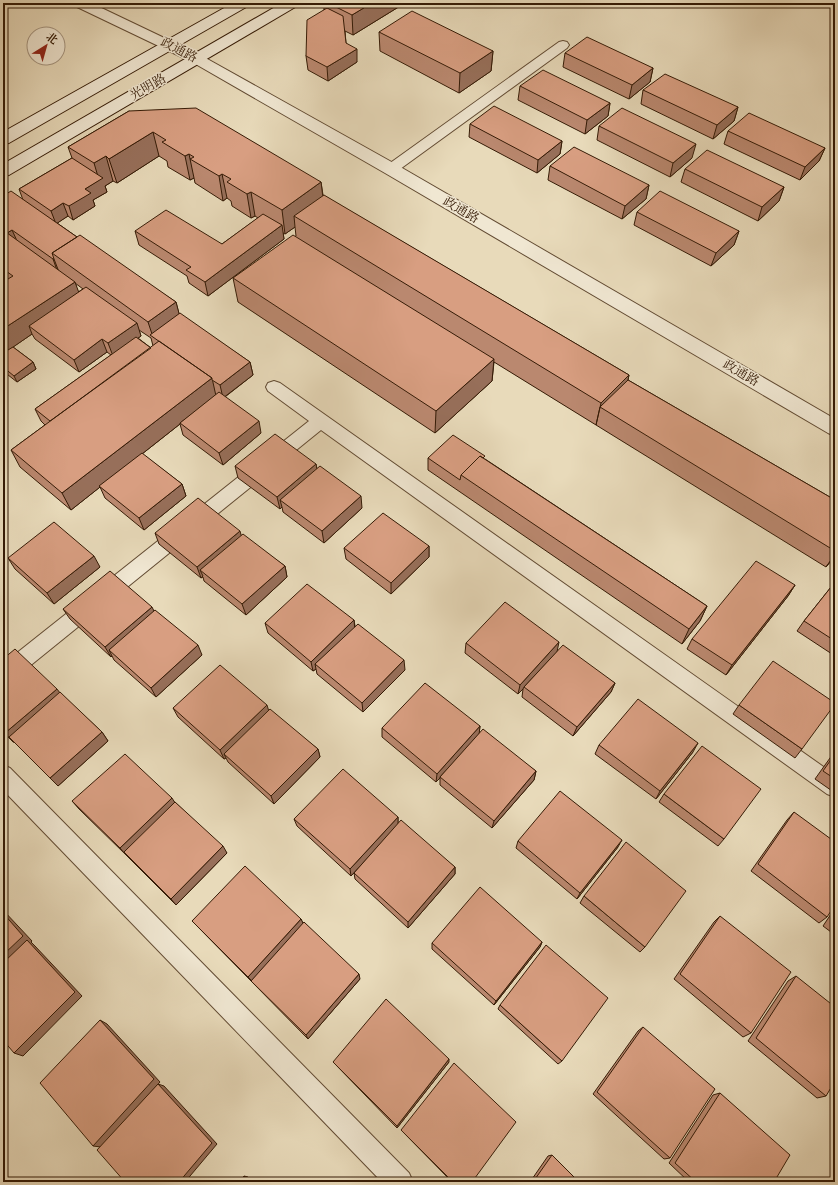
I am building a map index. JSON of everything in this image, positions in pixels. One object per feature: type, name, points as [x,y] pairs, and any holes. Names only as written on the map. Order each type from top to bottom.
[{"type":"street","name":"政通路","points":[[80,3],[169,44],[197,59],[391,169],[835,428]]},
{"type":"street","name":"光明路","points":[[3,138],[242,3]]},
{"type":"street","name":"光明路","points":[[3,171],[292,3]]},
{"type":"lane","points":[[391,169],[563,45]]},
{"type":"lane","points":[[274,387],[835,788]]},
{"type":"lane","points":[[3,676],[320,420]]},
{"type":"lane","points":[[3,775],[400,1182]]},
{"type":"building","points":[[328,3],[372,3],[352,15]]},
{"type":"building","points":[[327,8],[343,16],[346,43],[357,49],[327,67],[306,56],[307,20]]},
{"type":"building","points":[[412,11],[493,51],[460,73],[379,32]]},
{"type":"building","points":[[587,37],[653,68],[632,85],[565,53]]},
{"type":"building","points":[[543,70],[610,103],[587,120],[520,86]]},
{"type":"building","points":[[665,74],[738,107],[717,125],[643,90]]},
{"type":"building","points":[[494,106],[562,141],[538,160],[470,124]]},
{"type":"building","points":[[196,108],[321,182],[282,210],[251,192],[247,194],[227,182],[231,179],[222,174],[219,176],[190,159],[194,157],[189,154],[185,156],[162,142],[166,140],[153,132],[109,159],[106,156],[94,163],[68,147],[129,111]]},
{"type":"building","points":[[622,108],[696,144],[673,163],[599,126]]},
{"type":"building","points":[[749,113],[825,148],[805,167],[728,131]]},
{"type":"building","points":[[574,147],[649,185],[625,206],[550,166]]},
{"type":"building","points":[[707,150],[784,187],[762,207],[685,169]]},
{"type":"building","points":[[72,158],[103,178],[85,189],[91,193],[69,206],[63,203],[51,211],[19,189]]},
{"type":"building","points":[[11,191],[77,237],[52,253],[54,259],[12,230],[7,233],[3,230],[3,196]]},
{"type":"building","points":[[660,191],[739,231],[716,253],[637,212]]},
{"type":"building","points":[[324,195],[629,375],[601,403],[294,216]]},
{"type":"building","points":[[166,210],[222,244],[263,214],[282,225],[205,282],[186,270],[191,267],[135,231]]},
{"type":"building","points":[[3,230],[75,282],[3,329],[3,282],[13,276],[3,269]]},
{"type":"building","points":[[80,235],[176,302],[148,322],[52,253]]},
{"type":"building","points":[[293,235],[494,359],[436,411],[233,278]]},
{"type":"building","points":[[86,287],[137,323],[108,343],[102,339],[74,360],[29,326]]},
{"type":"building","points":[[180,313],[250,362],[220,385],[150,335]]},
{"type":"building","points":[[136,337],[151,348],[50,421],[35,409]]},
{"type":"building","points":[[159,341],[212,378],[62,493],[11,450]]},
{"type":"building","points":[[13,347],[33,362],[14,376],[3,367],[3,353]]},
{"type":"building","points":[[628,380],[835,500],[835,551],[600,407]]},
{"type":"building","points":[[219,392],[259,421],[219,453],[180,423]]},
{"type":"building","points":[[275,434],[316,464],[277,497],[235,466]]},
{"type":"building","points":[[453,435],[485,456],[483,458],[480,456],[461,475],[460,480],[428,458]]},
{"type":"building","points":[[142,453],[182,484],[139,518],[99,486]]},
{"type":"building","points":[[480,456],[707,606],[689,629],[461,475]]},
{"type":"building","points":[[320,466],[361,496],[322,531],[280,500]]},
{"type":"building","points":[[198,498],[240,531],[197,567],[155,533]]},
{"type":"building","points":[[383,513],[429,546],[391,583],[344,548]]},
{"type":"building","points":[[54,522],[94,556],[47,593],[8,558]]},
{"type":"building","points":[[243,534],[285,566],[242,604],[200,570]]},
{"type":"building","points":[[756,561],[795,585],[732,665],[692,639]]},
{"type":"building","points":[[110,571],[152,607],[105,647],[63,609]]},
{"type":"building","points":[[835,582],[835,641],[804,621]]},
{"type":"building","points":[[307,584],[354,620],[311,662],[265,623]]},
{"type":"building","points":[[505,602],[559,642],[520,685],[466,643]]},
{"type":"building","points":[[155,610],[198,645],[151,688],[109,650]]},
{"type":"building","points":[[358,624],[404,660],[362,703],[315,664]]},
{"type":"building","points":[[563,645],[615,683],[577,727],[524,687]]},
{"type":"building","points":[[15,649],[57,689],[5,733],[3,731],[3,659]]},
{"type":"building","points":[[773,661],[835,703],[802,749],[739,705]]},
{"type":"building","points":[[220,665],[267,705],[220,750],[173,708]]},
{"type":"building","points":[[425,683],[480,726],[437,774],[382,728]]},
{"type":"building","points":[[60,692],[102,732],[50,778],[9,737]]},
{"type":"building","points":[[638,699],[698,743],[660,791],[599,745]]},
{"type":"building","points":[[270,709],[318,749],[271,796],[224,754]]},
{"type":"building","points":[[483,729],[536,771],[494,821],[440,777]]},
{"type":"building","points":[[702,746],[761,789],[724,839],[664,794]]},
{"type":"building","points":[[125,754],[172,798],[120,848],[72,801]]},
{"type":"building","points":[[835,754],[835,779],[823,771]]},
{"type":"building","points":[[343,769],[398,817],[350,869],[294,819]]},
{"type":"building","points":[[560,791],[622,840],[580,893],[518,841]]},
{"type":"building","points":[[175,802],[223,846],[171,899],[124,852]]},
{"type":"building","points":[[794,812],[835,842],[835,905],[827,917],[758,864]]},
{"type":"building","points":[[401,820],[455,867],[408,922],[354,873]]},
{"type":"building","points":[[626,842],[686,891],[645,947],[584,896]]},
{"type":"building","points":[[245,866],[301,919],[248,977],[192,921]]},
{"type":"building","points":[[480,887],[542,942],[496,1001],[432,943]]},
{"type":"building","points":[[3,913],[23,936],[3,955]]},
{"type":"building","points":[[720,916],[791,972],[751,1033],[680,974]]},
{"type":"building","points":[[835,916],[835,923],[832,921]]},
{"type":"building","points":[[304,922],[359,974],[306,1035],[251,981]]},
{"type":"building","points":[[27,940],[75,992],[14,1053],[3,1040],[3,963]]},
{"type":"building","points":[[546,945],[608,998],[562,1061],[500,1005]]},
{"type":"building","points":[[796,976],[835,1007],[835,1081],[826,1096],[756,1038]]},
{"type":"building","points":[[386,999],[449,1059],[397,1126],[333,1062]]},
{"type":"building","points":[[100,1020],[154,1079],[93,1146],[40,1083]]},
{"type":"building","points":[[643,1027],[715,1089],[670,1158],[597,1092]]},
{"type":"building","points":[[454,1063],[516,1122],[472,1182],[453,1182],[401,1130]]},
{"type":"building","points":[[158,1084],[212,1143],[179,1182],[125,1182],[97,1150]]},
{"type":"building","points":[[720,1093],[790,1155],[774,1182],[696,1182],[675,1163]]},
{"type":"building","points":[[552,1155],[579,1182],[533,1182]]},
{"type":"building","points":[[244,1176],[249,1182],[239,1182]]}]
